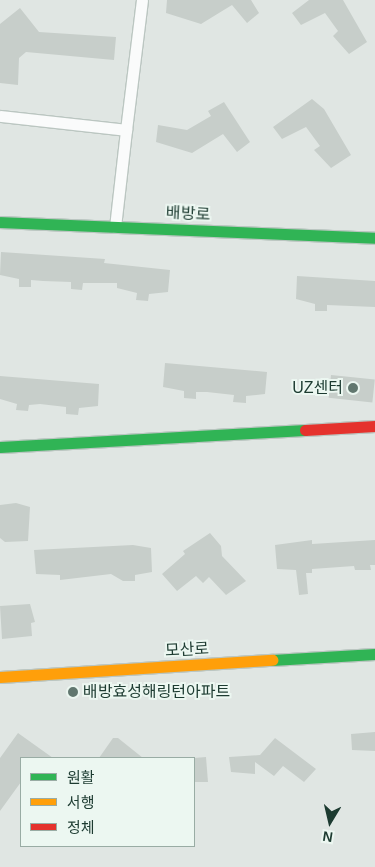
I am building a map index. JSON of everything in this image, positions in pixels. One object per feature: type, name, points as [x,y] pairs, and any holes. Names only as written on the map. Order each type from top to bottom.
[{"type":"street","points":[[115,227],[142,0]]},
{"type":"street","points":[[0,116],[126,130]]},
{"type":"street","name":"배방로","points":[[0,222],[375,238]]},
{"type":"street","points":[[0,447],[375,426]]},
{"type":"street","name":"모산로","points":[[0,677],[375,654]]},
{"type":"building","points":[[167,0],[251,0],[259,13],[247,23],[232,5],[201,24],[166,13]]},
{"type":"building","points":[[309,0],[343,0],[367,42],[349,54],[333,36],[338,31],[325,13],[301,25],[292,13]]},
{"type":"building","points":[[20,8],[39,32],[116,37],[114,60],[26,52],[19,58],[18,85],[0,83],[0,24]]},
{"type":"building","points":[[312,99],[324,109],[351,155],[331,168],[314,150],[320,146],[306,127],[282,139],[273,127]]},
{"type":"building","points":[[224,102],[250,142],[237,152],[223,134],[192,153],[156,142],[158,125],[187,130],[211,116],[208,111]]},
{"type":"building","points":[[1,252],[105,259],[104,263],[170,270],[168,292],[149,294],[148,301],[136,300],[137,293],[117,288],[117,283],[83,283],[82,290],[71,289],[71,282],[31,280],[31,287],[19,287],[19,279],[0,275]]},
{"type":"building","points":[[297,276],[375,281],[375,307],[327,305],[327,311],[315,311],[315,304],[296,299]]},
{"type":"building","points":[[165,363],[267,372],[265,394],[246,396],[246,403],[233,402],[234,395],[207,392],[196,392],[196,399],[184,398],[184,391],[163,387]]},
{"type":"building","name":"UZ센터","points":[[331,375],[375,380],[372,402],[329,398]]},
{"type":"building","points":[[0,376],[99,384],[98,406],[79,408],[78,415],[66,414],[66,407],[40,404],[29,405],[28,411],[16,410],[17,404],[0,399]]},
{"type":"building","points":[[16,503],[30,507],[28,541],[5,542],[0,538],[0,505]]},
{"type":"building","points":[[210,533],[221,546],[222,556],[246,581],[226,595],[209,577],[203,583],[196,576],[177,591],[162,574],[185,554],[183,551]]},
{"type":"building","points":[[312,540],[312,544],[375,540],[375,565],[370,565],[371,570],[355,570],[354,566],[312,569],[312,573],[306,573],[308,594],[299,595],[296,570],[277,569],[275,545]]},
{"type":"building","points":[[133,545],[151,548],[152,572],[135,575],[135,581],[123,581],[111,574],[60,580],[60,575],[36,574],[34,550]]},
{"type":"building","points":[[30,604],[35,622],[31,623],[32,636],[2,639],[0,606]]},
{"type":"building","points":[[375,732],[375,751],[352,750],[351,734]]},
{"type":"building","points":[[18,733],[52,757],[20,757],[20,783],[0,811],[0,758]]},
{"type":"building","points":[[113,738],[118,738],[142,757],[100,757]]},
{"type":"building","points":[[275,738],[316,769],[304,782],[283,766],[274,776],[255,762],[255,774],[231,772],[229,757],[260,755]]},
{"type":"building","points":[[206,757],[208,782],[195,782],[195,758]]},
{"type":"traffic: fast","points":[[0,222],[375,238]]},
{"type":"traffic: fast","points":[[0,447],[305,430]]},
{"type":"traffic: fast","points":[[272,660],[375,654]]},
{"type":"traffic: slow","points":[[0,677],[272,660]]},
{"type":"traffic: jam","points":[[305,430],[375,426]]},
{"type":"place","name":"UZ센터","points":[[353,388]]},
{"type":"place","name":"배방효성해링턴아파트","points":[[73,692]]}]
